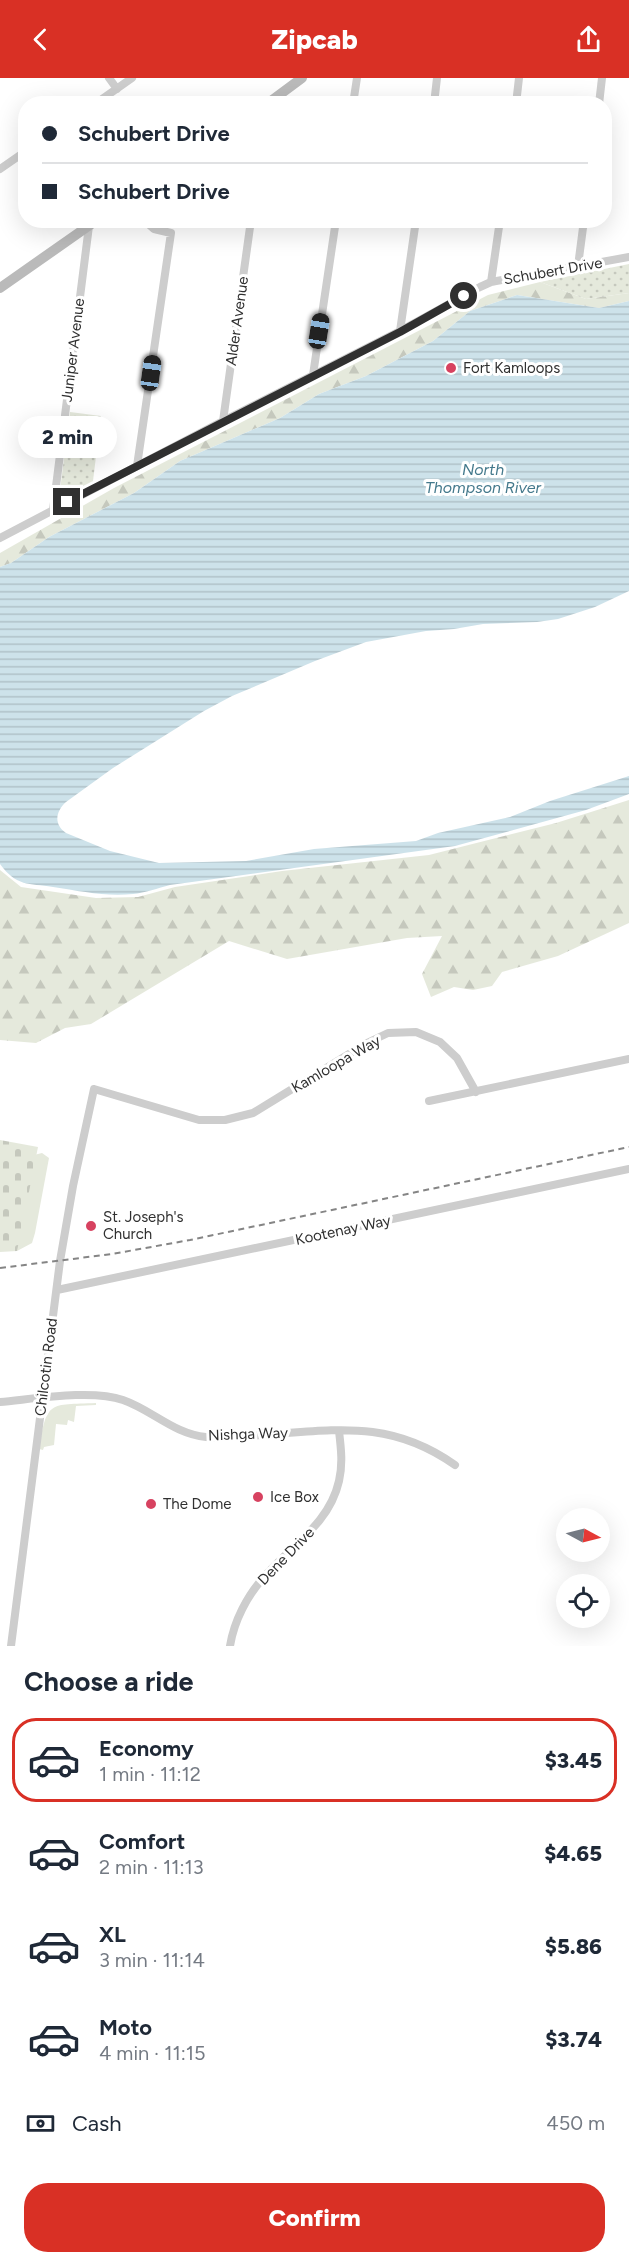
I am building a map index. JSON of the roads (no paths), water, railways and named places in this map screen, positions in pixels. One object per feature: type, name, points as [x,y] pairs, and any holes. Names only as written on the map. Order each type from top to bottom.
[{"type":"main road","points":[[278,96],[302,78]]},
{"type":"main road","points":[[0,288],[86,228]]},
{"type":"street","points":[[109,78],[117,89]]},
{"type":"street","points":[[107,96],[132,78]]},
{"type":"street","points":[[354,96],[357,78]]},
{"type":"street","points":[[435,96],[437,78]]},
{"type":"street","points":[[517,96],[519,78]]},
{"type":"street","points":[[600,96],[602,78]]},
{"type":"street","points":[[0,169],[18,157]]},
{"type":"street","name":"Juniper Avenue","points":[[53,510],[92,228]]},
{"type":"street","points":[[137,466],[171,233],[153,228]]},
{"type":"street","name":"Alder Avenue","points":[[223,421],[250,228]]},
{"type":"street","points":[[313,375],[335,228]]},
{"type":"street","points":[[400,332],[415,228]]},
{"type":"street","points":[[491,282],[499,228]]},
{"type":"street","points":[[578,266],[583,228]]},
{"type":"street","name":"Schubert Drive","points":[[0,538],[223,421],[400,332],[491,282],[629,257]]},
{"type":"street","name":"Kamloopa Way","points":[[94,1089],[199,1120],[225,1120],[253,1113],[367,1043],[388,1033],[416,1032],[440,1042],[457,1058],[476,1092]]},
{"type":"street","points":[[429,1101],[629,1059]]},
{"type":"street","name":"Chilcotin Road","points":[[11,1646],[57,1290],[73,1186],[94,1089]]},
{"type":"street","name":"Kootenay Way","points":[[57,1290],[629,1169]]},
{"type":"street","name":"Nishga Way","points":[[0,1402],[109,1396],[135,1404],[170,1426],[206,1437],[363,1429],[389,1434],[430,1450],[455,1466]]},
{"type":"street","name":"Dene Drive","points":[[230,1646],[235,1624],[254,1590],[268,1572],[317,1526],[330,1504],[340,1472],[339,1431]]},
{"type":"water","name":"North Thompson River","points":[[517,295],[599,308],[629,301],[629,591],[595,607],[558,619],[483,624],[426,631],[366,642],[315,661],[232,696],[204,711],[113,768],[66,802],[57,818],[59,826],[66,833],[110,851],[159,863],[246,861],[314,849],[416,841],[438,833],[510,817],[550,801],[629,776],[629,794],[586,810],[455,846],[170,885],[147,892],[123,895],[93,893],[24,883],[12,877],[0,864],[0,567],[11,563],[49,537],[134,493],[180,461],[280,418],[319,394],[366,376],[433,341],[470,311]]},
{"type":"railway","points":[[0,1268],[112,1254],[190,1240],[629,1147]]},
{"type":"place","name":"Fort Kamloops","points":[[451,368]]},
{"type":"place","name":"St. Joseph's Church","points":[[91,1226]]},
{"type":"place","name":"Ice Box","points":[[258,1497]]},
{"type":"place","name":"The Dome","points":[[151,1504]]}]
